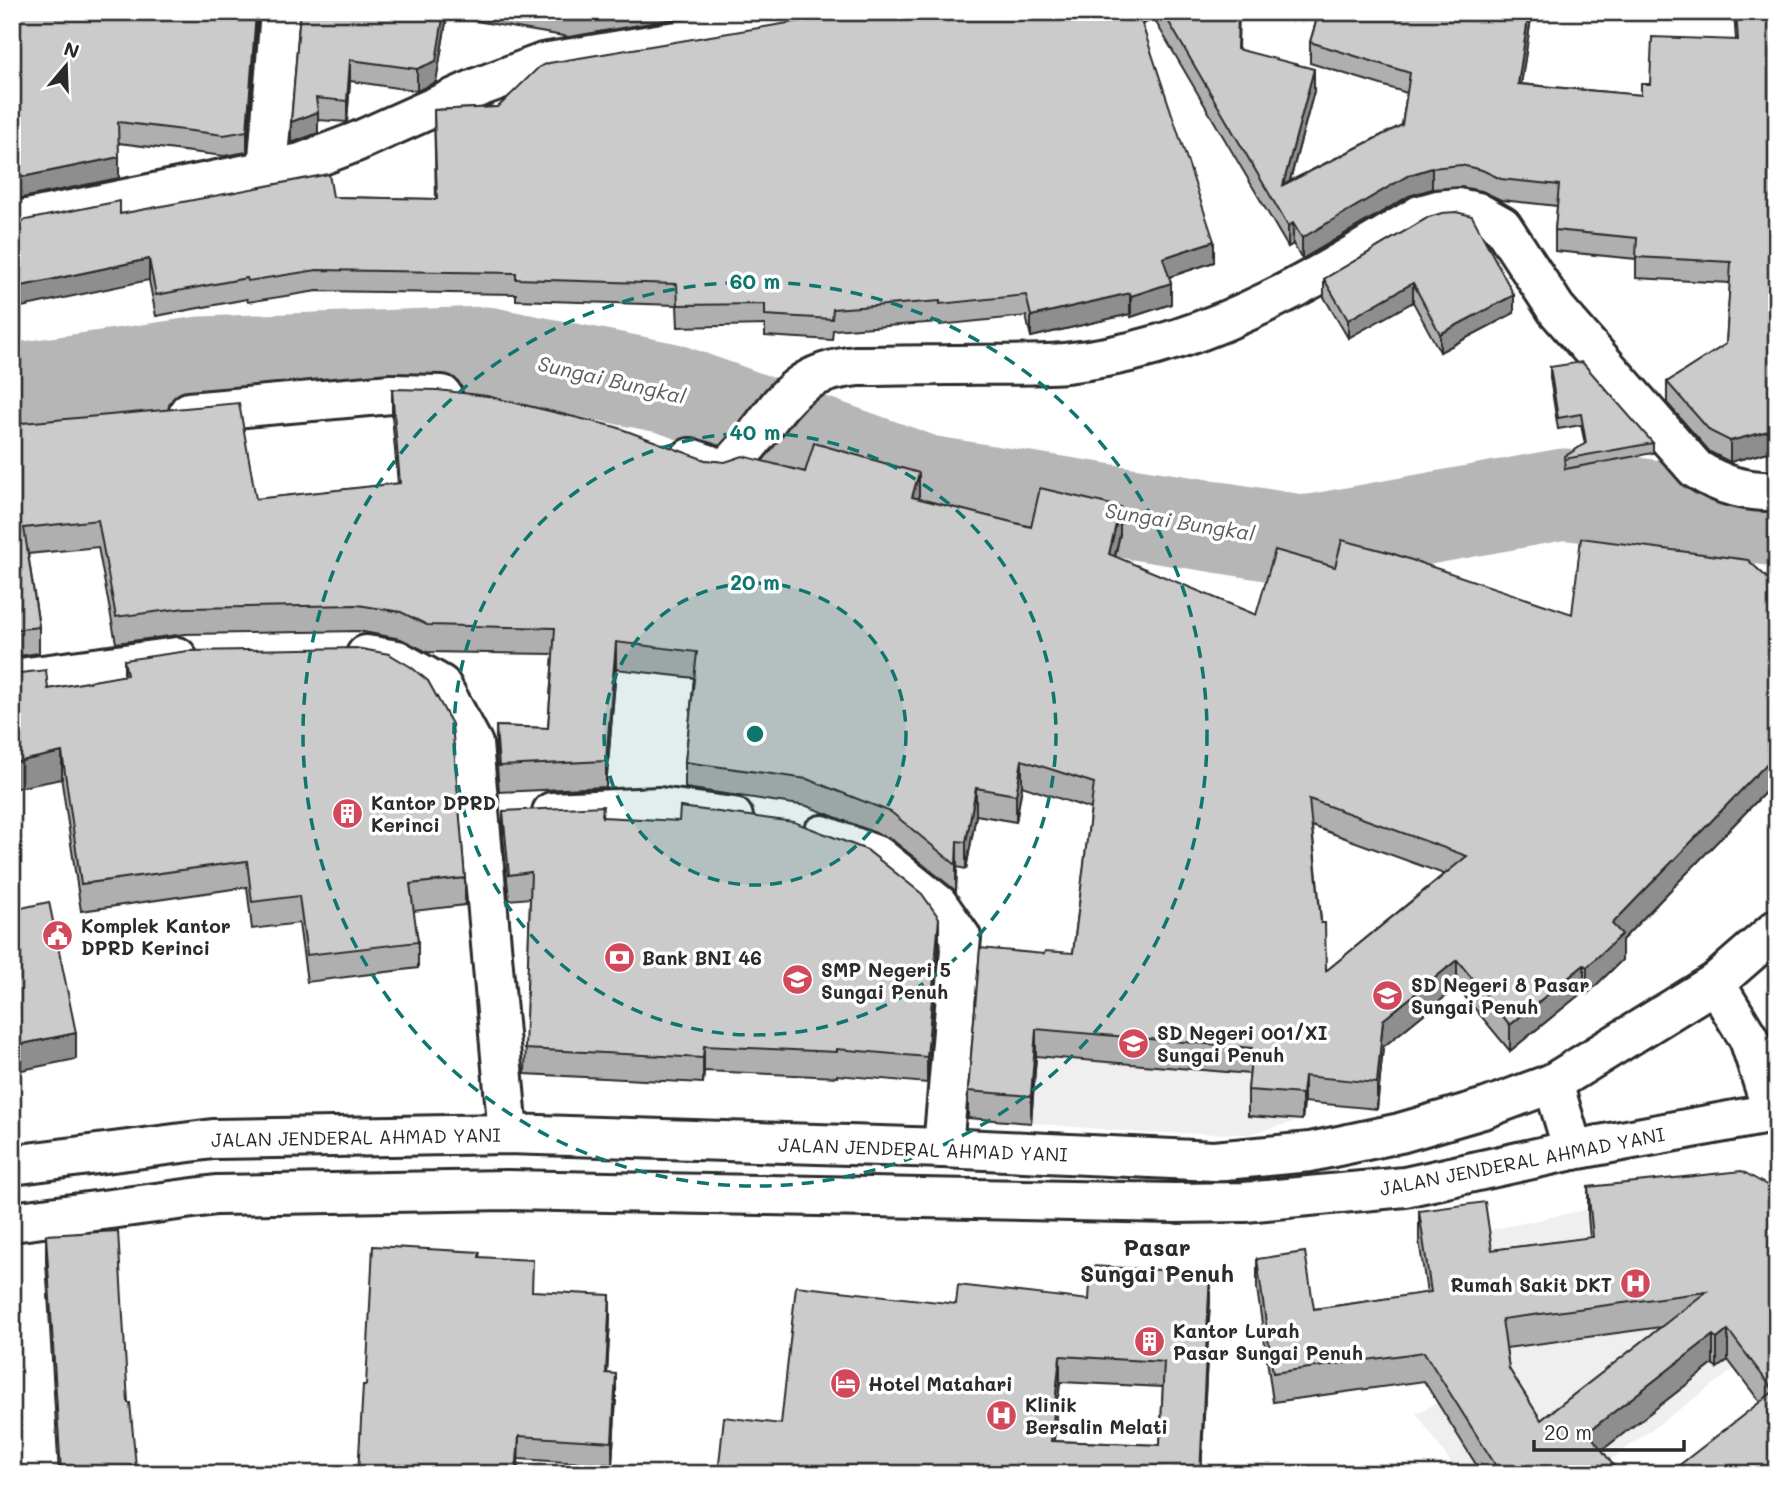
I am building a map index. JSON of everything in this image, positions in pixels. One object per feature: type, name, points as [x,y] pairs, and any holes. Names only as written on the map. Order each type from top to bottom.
[{"type":"street","points":[[267,170],[280,12]]},
{"type":"street","points":[[12,222],[302,163],[479,87],[543,63],[802,20],[815,12]]},
{"type":"street","points":[[654,444],[717,467],[726,467],[791,391],[818,373],[835,369],[1066,362],[1155,345],[1230,320],[1310,281],[1420,215],[1457,208],[1477,212],[1502,226],[1556,309],[1696,470],[1712,480],[1751,492],[1777,491]]},
{"type":"street","points":[[161,415],[391,394],[478,399]]},
{"type":"street","points":[[331,654],[358,653],[397,660],[441,685],[473,744],[503,814],[508,1134]]},
{"type":"street","points":[[12,678],[212,655]]},
{"type":"street","points":[[503,814],[659,807],[799,826],[878,856],[939,904],[961,937],[943,1148]]},
{"type":"street","name":"JALAN JENDERAL AHMAD YANI","points":[[12,1166],[213,1139],[508,1134],[943,1148],[1214,1161],[1310,1152],[1400,1133],[1486,1108],[1553,1083],[1715,983],[1777,929]]},
{"type":"street","points":[[1715,983],[1749,1039],[1775,1114]]},
{"type":"street","points":[[1553,1083],[1573,1150]]},
{"type":"street","name":"JALAN JENDERAL AHMAD YANI","points":[[12,1222],[216,1195],[507,1190],[1175,1203],[1245,1202],[1405,1187],[1573,1150],[1775,1114]]},
{"type":"street","points":[[213,1139],[216,1195]]},
{"type":"shaded area","name":"SD Negeri 001/XI Sungai Penuh","points":[[964,973],[1312,1003],[1302,1120],[1249,1134],[1143,1133],[952,1116]]},
{"type":"shaded area","name":"Rumah Sakit DKT","points":[[1690,1188],[1777,1338],[1591,1474],[1459,1474],[1416,1413],[1505,1370],[1485,1231]]},
{"type":"building","points":[[12,12],[256,12],[247,131],[224,135],[118,122],[119,157],[12,179]]},
{"type":"building","points":[[300,12],[444,12],[436,61],[417,69],[350,60],[347,101],[316,98],[318,112],[291,122]]},
{"type":"building","points":[[550,12],[588,12],[569,15]]},
{"type":"building","points":[[821,12],[1138,12],[1214,241],[1163,258],[1171,283],[1131,296],[1130,293],[1031,316],[1026,295],[940,304],[940,301],[833,309],[832,319],[765,315],[765,304],[678,305],[677,284],[516,279],[516,273],[317,270],[248,281],[247,278],[156,295],[149,259],[12,288],[12,222],[120,201],[120,214],[329,174],[333,197],[437,199],[434,110],[498,107],[539,67],[549,63],[806,20]]},
{"type":"building","points":[[1163,12],[1238,12],[1237,49],[1314,69],[1283,185],[1402,125],[1410,73],[1310,42],[1319,12],[1529,12],[1518,84],[1641,95],[1641,84],[1650,84],[1652,37],[1738,40],[1736,12],[1777,12],[1777,431],[1776,429],[1730,441],[1710,431],[1667,382],[1726,344],[1731,262],[1636,257],[1637,238],[1555,230],[1559,185],[1501,179],[1482,170],[1461,165],[1432,168],[1409,175],[1302,238],[1293,223],[1288,226]]},
{"type":"building","points":[[1456,212],[1472,216],[1514,295],[1440,334],[1413,283],[1348,320],[1324,279],[1429,217]]},
{"type":"building","points":[[1582,362],[1653,443],[1565,459],[1564,457],[1586,443],[1581,414],[1558,418],[1550,367]]},
{"type":"building","points":[[392,389],[438,390],[487,396],[616,427],[705,460],[725,462],[743,456],[805,472],[814,443],[919,473],[912,497],[1031,527],[1040,488],[1120,507],[1109,554],[1256,615],[1275,550],[1335,567],[1342,540],[1388,552],[1572,614],[1581,538],[1748,560],[1777,587],[1777,753],[1612,924],[1622,934],[1587,967],[1584,965],[1510,1025],[1457,960],[1383,1020],[1377,1083],[1304,1076],[1302,1094],[1248,1090],[1252,1048],[1036,1029],[1031,1096],[968,1091],[980,948],[1044,954],[1045,951],[1073,953],[1094,783],[1022,760],[1016,795],[976,788],[966,842],[957,841],[956,865],[891,812],[807,779],[685,762],[697,652],[616,642],[606,761],[499,766],[496,726],[548,728],[555,628],[427,625],[401,612],[358,605],[185,608],[116,617],[98,520],[24,528],[39,627],[12,630],[12,424],[239,403],[256,499],[400,483]],"holes":[[[1309,799],[1467,856],[1326,971],[1325,923],[1321,923]]]},
{"type":"building","points":[[356,648],[389,654],[411,667],[428,681],[452,724],[465,878],[410,884],[418,942],[307,955],[299,896],[252,902],[247,861],[81,884],[62,752],[12,763],[12,674],[46,670],[48,689],[127,675],[124,660],[188,651]]},
{"type":"building","points":[[603,806],[602,817],[679,821],[680,807],[794,822],[867,850],[922,894],[939,918],[927,1057],[837,1049],[837,1052],[704,1046],[703,1058],[525,1049],[531,872],[509,875],[503,811]]},
{"type":"building","points":[[49,902],[76,1033],[12,1046],[12,910]]},
{"type":"building","points":[[1742,1171],[1777,1191],[1777,1474],[1668,1474],[1774,1391],[1728,1330],[1717,1339],[1713,1335],[1588,1432],[1620,1474],[1485,1474],[1496,1466],[1424,1352],[1273,1373],[1257,1259],[1305,1252],[1314,1309],[1431,1292],[1419,1211],[1485,1202],[1492,1250],[1593,1237],[1588,1187]],"holes":[[[1706,1292],[1541,1420],[1509,1369],[1502,1319]]]},
{"type":"building","points":[[118,1231],[128,1403],[136,1466],[61,1472],[46,1235]]},
{"type":"building","points":[[373,1246],[480,1252],[479,1257],[533,1260],[532,1291],[610,1295],[606,1373],[616,1374],[612,1442],[519,1436],[516,1474],[358,1474],[363,1385],[366,1385]]},
{"type":"building","points":[[1091,1266],[1210,1273],[1200,1474],[718,1474],[724,1417],[781,1424],[796,1286],[956,1304],[958,1285],[1089,1300]],"holes":[[[1060,1356],[1164,1362],[1160,1445],[1051,1441]]]},
{"type":"waterway","name":"Sungai Bungkal","points":[[12,389],[201,362],[486,352],[668,388],[927,481],[1306,541],[1564,494],[1777,521]]},
{"type":"place","name":"Kantor DPRD Kerinci","points":[[348,813]]},
{"type":"place","name":"Komplek Kantor DPRD Kerinci","points":[[58,936]]},
{"type":"place","name":"Bank BNI 46","points":[[619,957]]},
{"type":"place","name":"SMP Negeri 5 Sungai Penuh","points":[[798,980]]},
{"type":"place","name":"SD Negeri 8 Pasar Sungai Penuh","points":[[1388,995]]},
{"type":"place","name":"SD Negeri 001/XI Sungai Penuh","points":[[1134,1043]]},
{"type":"place","name":"Rumah Sakit DKT","points":[[1635,1284]]},
{"type":"place","name":"Kantor Lurah Pasar Sungai Penuh","points":[[1150,1341]]},
{"type":"place","name":"Hotel Matahari","points":[[845,1383]]},
{"type":"place","name":"Klinik Bersalin Melati","points":[[1002,1415]]},
{"type":"district","name":"Pasar Sungai Penuh","points":[[1157,1260]]}]
